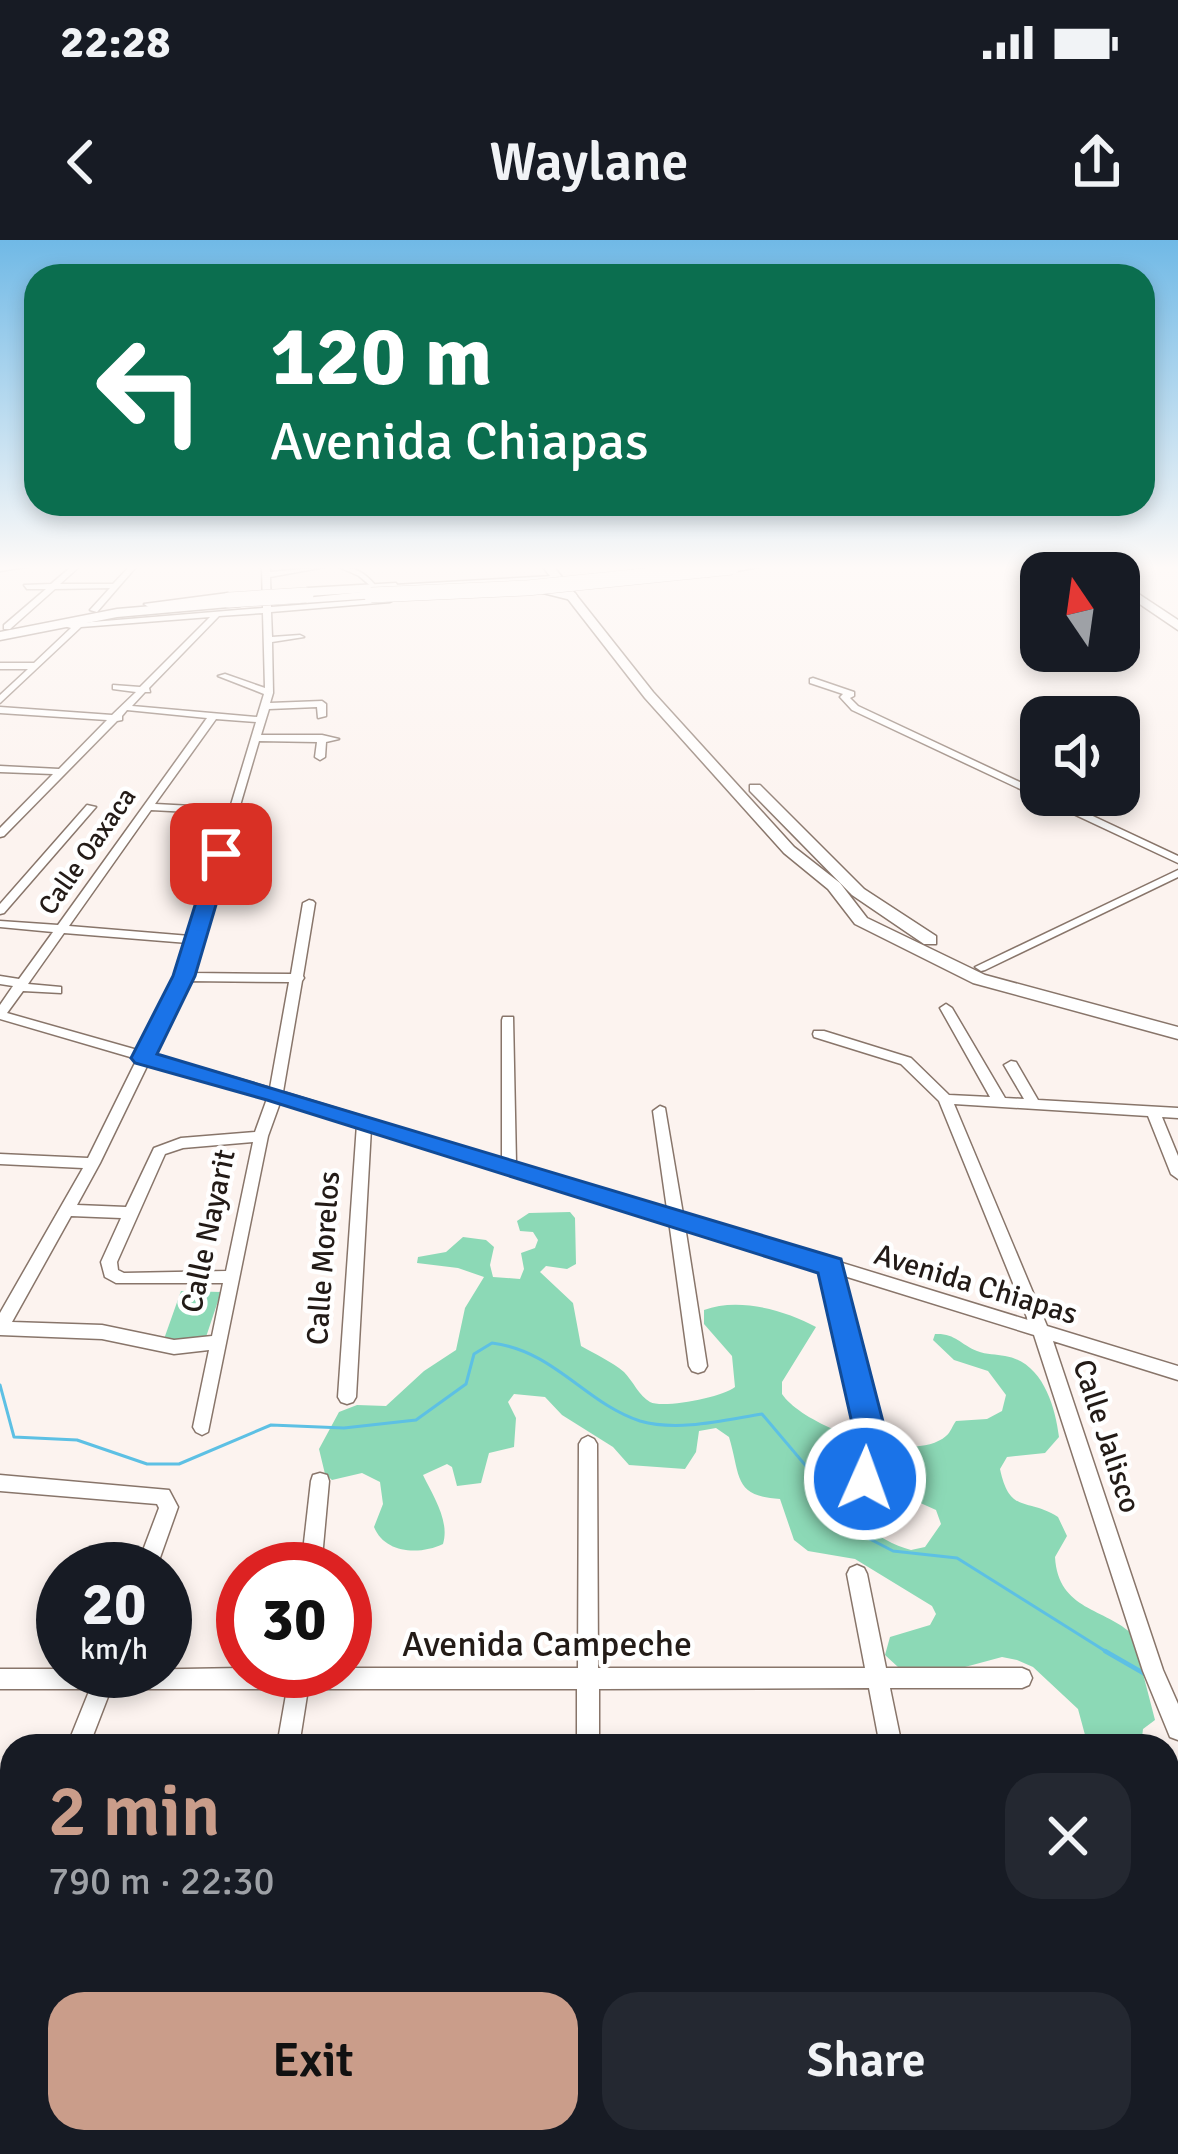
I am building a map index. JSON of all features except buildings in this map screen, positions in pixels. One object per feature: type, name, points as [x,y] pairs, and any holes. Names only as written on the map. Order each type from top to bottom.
[{"type":"main road","points":[[620,656],[789,850],[834,886],[865,923],[1003,987],[1178,1029]]},
{"type":"main road","points":[[630,656],[839,874],[891,916],[1009,980],[1178,1029]]},
{"type":"main road","points":[[865,923],[889,928],[891,916]]},
{"type":"street","points":[[0,700],[47,656]]},
{"type":"street","points":[[0,834],[178,656]]},
{"type":"street","points":[[219,1342],[174,1347],[102,1332],[0,1328],[93,1163],[184,976],[265,706],[268,656]]},
{"type":"street","points":[[0,666],[36,666]]},
{"type":"street","points":[[222,676],[265,706]]},
{"type":"street","points":[[812,681],[851,694],[844,697],[855,708],[1178,860]]},
{"type":"street","points":[[116,687],[147,690]]},
{"type":"street","points":[[129,708],[214,715],[265,706],[322,704],[321,716]]},
{"type":"street","points":[[0,710],[118,718]]},
{"type":"street","name":"Calle Oaxaca","points":[[0,1014],[214,715]]},
{"type":"street","points":[[256,738],[328,739],[320,757]]},
{"type":"street","points":[[0,769],[63,772]]},
{"type":"street","points":[[0,911],[91,807]]},
{"type":"street","points":[[146,807],[236,812]]},
{"type":"street","points":[[980,967],[1178,873]]},
{"type":"street","name":"Calle Nayarit","points":[[202,1427],[261,1136],[276,1094],[309,903]]},
{"type":"street","points":[[0,924],[192,940]]},
{"type":"street","points":[[184,976],[298,978]]},
{"type":"street","points":[[0,980],[57,990]]},
{"type":"street","points":[[946,1008],[1000,1102]]},
{"type":"street","name":"Avenida Chiapas","points":[[0,1014],[276,1094],[1178,1373]]},
{"type":"street","points":[[508,1020],[508,1168]]},
{"type":"street","points":[[819,1034],[906,1061],[945,1099],[1178,1113]]},
{"type":"street","points":[[1011,1065],[1034,1105]]},
{"type":"street","name":"Calle Jalisco","points":[[945,1099],[1042,1334],[1153,1671],[1178,1729]]},
{"type":"street","points":[[660,1111],[698,1366]]},
{"type":"street","points":[[1153,1111],[1178,1174]]},
{"type":"street","name":"Calle Morelos","points":[[347,1397],[364,1124]]},
{"type":"street","points":[[233,1277],[115,1277],[109,1262],[155,1156],[166,1147],[261,1136]]},
{"type":"street","points":[[0,1159],[93,1163]]},
{"type":"street","points":[[67,1210],[130,1213]]},
{"type":"street","points":[[831,1267],[872,1441],[865,1479]]},
{"type":"street","points":[[588,1444],[588,1734]]},
{"type":"street","points":[[314,1542],[320,1481]]},
{"type":"street","points":[[0,1483],[162,1496],[168,1500],[155,1542]]},
{"type":"street","points":[[857,1574],[888,1734]]},
{"type":"street","name":"Avenida Campeche","points":[[372,1675],[1022,1678]]},
{"type":"street","name":"Avenida Campeche","points":[[0,1679],[36,1678]]},
{"type":"street","points":[[83,1734],[97,1698]]},
{"type":"street","points":[[290,1734],[296,1698]]},
{"type":"green space","points":[[570,1212],[575,1218],[576,1264],[567,1269],[546,1266],[540,1272],[573,1303],[581,1346],[624,1372],[643,1396],[657,1404],[693,1401],[735,1387],[732,1356],[704,1324],[704,1310],[717,1306],[776,1311],[816,1327],[782,1382],[782,1394],[812,1419],[885,1445],[930,1444],[946,1436],[956,1421],[987,1419],[1002,1411],[1006,1395],[988,1371],[954,1360],[933,1340],[935,1334],[1028,1367],[1050,1399],[1059,1437],[1045,1453],[1007,1457],[1000,1469],[1004,1483],[1014,1499],[1058,1517],[1067,1536],[1055,1557],[1058,1575],[1074,1598],[1133,1635],[1155,1720],[1142,1734],[1085,1734],[1078,1709],[1033,1667],[1017,1660],[1002,1657],[965,1667],[898,1667],[885,1655],[890,1637],[930,1625],[936,1614],[932,1606],[855,1559],[808,1551],[794,1540],[780,1499],[746,1489],[729,1437],[716,1428],[699,1431],[696,1452],[685,1469],[629,1465],[613,1447],[562,1415],[545,1397],[514,1394],[508,1402],[516,1418],[514,1447],[489,1453],[481,1483],[457,1486],[447,1464],[423,1475],[442,1518],[443,1544],[414,1551],[386,1543],[374,1527],[383,1504],[380,1482],[362,1473],[332,1480],[325,1474],[319,1449],[339,1412],[357,1405],[386,1406],[456,1350],[465,1308],[484,1277],[417,1263],[418,1257],[446,1252],[463,1237],[486,1240],[494,1247],[493,1277],[520,1279],[524,1269],[521,1253],[535,1248],[538,1240],[533,1232],[520,1231],[517,1221],[529,1213]],"holes":[[[856,1474],[936,1510],[941,1524],[925,1547],[911,1550],[887,1541],[857,1517],[840,1484]]]},
{"type":"green space","points":[[181,1291],[221,1292],[205,1340],[164,1339]]},
{"type":"waterway","points":[[0,1385],[14,1437],[77,1440],[147,1464],[179,1464],[271,1425],[344,1428],[416,1420],[466,1384],[474,1354],[492,1343],[514,1348],[640,1421],[686,1425],[762,1414],[866,1537],[893,1551],[957,1558],[1108,1653]]},
{"type":"waterway","points":[[1108,1653],[1145,1674]]},
{"type":"route","points":[[221,854],[184,976],[143,1058],[276,1094],[831,1267],[872,1441],[865,1479]]}]
